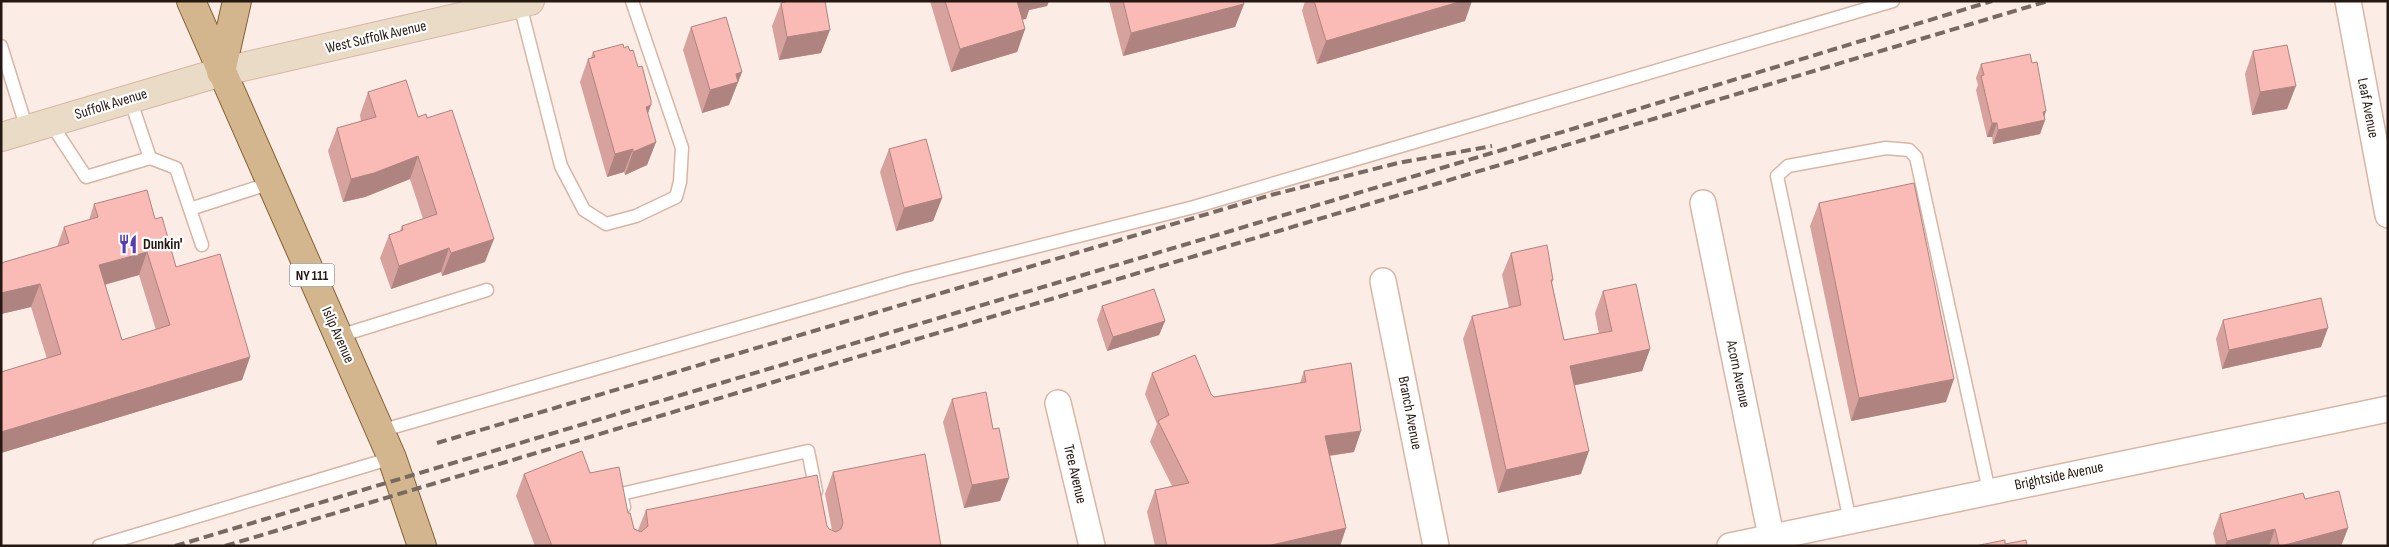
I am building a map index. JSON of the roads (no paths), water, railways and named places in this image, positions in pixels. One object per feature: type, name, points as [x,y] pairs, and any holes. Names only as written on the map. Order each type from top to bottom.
[{"type":"main road","name":"NY 111","points":[[190,1],[221,72]]},
{"type":"main road","points":[[221,72],[237,1]]},
{"type":"main road","name":"West Suffolk Avenue","points":[[221,72],[453,14],[523,2]]},
{"type":"main road","name":"Suffolk Avenue","points":[[1,137],[221,72]]},
{"type":"main road","name":"Islip Avenue","points":[[221,72],[392,458],[422,546]]},
{"type":"street","name":"Leaf Avenue","points":[[2348,1],[2388,215]]},
{"type":"street","name":"Acorn Avenue","points":[[1702,203],[1772,542]]},
{"type":"street","name":"Branch Avenue","points":[[1383,281],[1436,546]]},
{"type":"street","name":"Tree Avenue","points":[[1058,403],[1092,546]]},
{"type":"street","name":"Brightside Avenue","points":[[1730,546],[1772,542],[1850,520],[2388,409]]},
{"type":"lane","points":[[523,2],[561,166],[584,210],[606,224],[636,216],[668,201],[676,197],[678,190],[682,148],[632,1]]},
{"type":"lane","points":[[380,431],[907,279],[1194,207],[1893,1]]},
{"type":"lane","points":[[1,46],[38,126],[86,176],[150,158],[176,168],[202,245]]},
{"type":"lane","points":[[130,99],[150,158]]},
{"type":"lane","points":[[1850,520],[1777,176],[1788,166],[1886,148],[1908,150],[1916,157],[1989,491]]},
{"type":"lane","points":[[190,209],[271,183]]},
{"type":"lane","points":[[339,336],[487,290]]},
{"type":"lane","points":[[627,520],[621,494],[808,451],[819,508]]},
{"type":"lane","points":[[99,546],[392,458]]},
{"type":"railway","points":[[175,546],[1589,124],[1992,1]]},
{"type":"railway","points":[[225,546],[2048,1]]},
{"type":"railway","points":[[437,443],[1271,195],[1398,163],[1492,146]]},
{"type":"place","name":"Dunkin'","points":[[128,244]]}]
